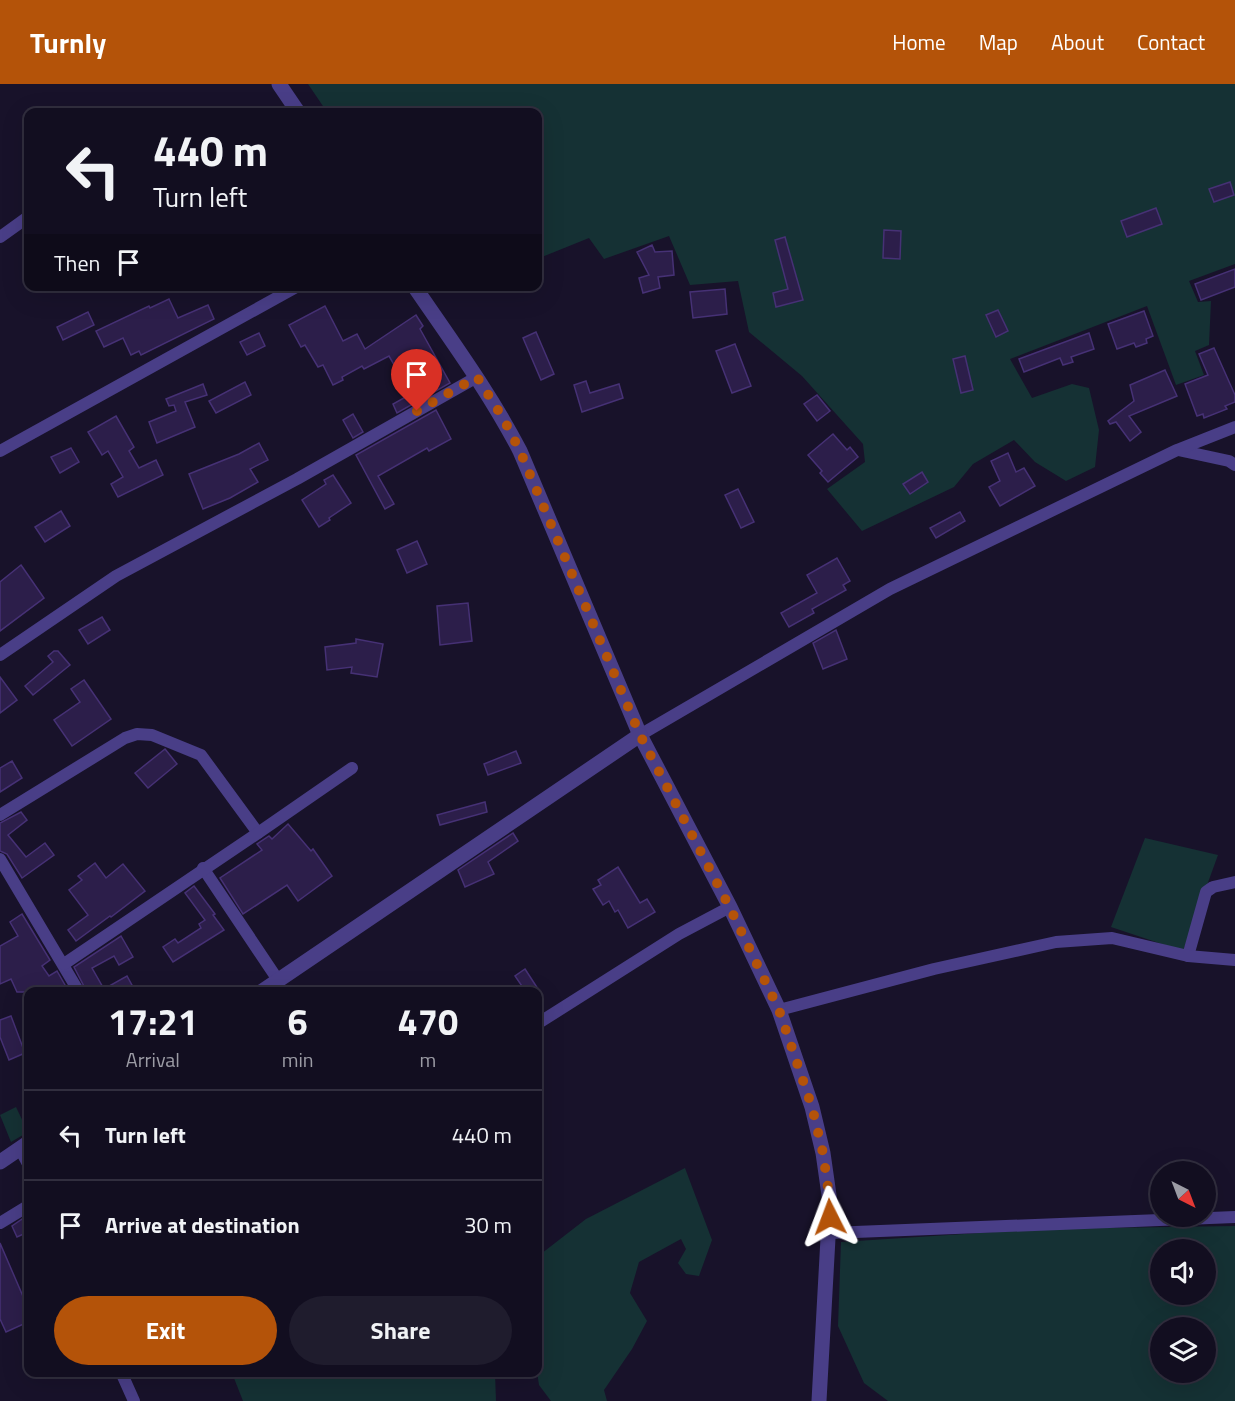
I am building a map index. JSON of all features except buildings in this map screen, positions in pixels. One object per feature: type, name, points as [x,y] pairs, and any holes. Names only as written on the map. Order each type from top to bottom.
[{"type":"street","points":[[279,84],[295,108]]},
{"type":"street","points":[[0,237],[24,220]]},
{"type":"street","points":[[0,450],[289,291]]},
{"type":"street","points":[[417,291],[477,377],[503,418],[520,451],[640,735],[730,908],[779,1010],[812,1107],[823,1153],[830,1202],[819,1401]]},
{"type":"street","points":[[0,655],[116,576],[297,479],[477,377]]},
{"type":"street","points":[[268,987],[640,735],[890,589],[1177,450],[1235,427]]},
{"type":"street","points":[[1177,450],[1229,461],[1235,465]]},
{"type":"street","points":[[0,815],[125,738],[137,734],[152,735],[201,755],[258,833]]},
{"type":"street","points":[[64,964],[352,768]]},
{"type":"street","points":[[0,859],[76,987]]},
{"type":"street","points":[[203,868],[278,980]]},
{"type":"street","points":[[1188,956],[1206,892],[1212,887],[1235,882]]},
{"type":"street","points":[[542,1021],[679,934],[730,908]]},
{"type":"street","points":[[779,1010],[934,969],[1056,942],[1112,938],[1188,956],[1235,960]]},
{"type":"street","points":[[0,1162],[24,1146]]},
{"type":"street","points":[[0,1223],[24,1208]]},
{"type":"street","points":[[830,1233],[1235,1217]]},
{"type":"street","points":[[124,1377],[134,1401]]},
{"type":"green space","points":[[308,84],[1235,84],[1235,264],[1189,281],[1198,302],[1211,301],[1209,345],[1195,351],[1204,375],[1176,385],[1147,306],[1010,359],[1032,398],[1072,384],[1089,388],[1099,430],[1095,467],[1066,481],[1035,462],[1014,440],[973,464],[954,487],[862,531],[827,489],[865,462],[863,444],[802,376],[749,332],[738,281],[690,285],[669,236],[604,259],[589,238],[542,257],[542,108],[324,108]]},
{"type":"green space","points":[[1145,838],[1218,855],[1183,951],[1111,927]]},
{"type":"green space","points":[[16,1107],[24,1124],[24,1134],[11,1142],[0,1115]]},
{"type":"green space","points":[[685,1168],[712,1240],[699,1276],[686,1274],[678,1263],[686,1249],[681,1239],[639,1262],[630,1293],[647,1321],[632,1349],[604,1390],[607,1401],[551,1401],[539,1385],[538,1377],[542,1377],[542,1253],[586,1219]]},
{"type":"green space","points":[[1235,1226],[1235,1401],[888,1401],[864,1383],[838,1326],[841,1242],[1039,1229]]},
{"type":"green space","points":[[234,1377],[495,1377],[496,1401],[243,1401]]},
{"type":"route","points":[[417,411],[477,377],[503,418],[520,451],[640,735],[730,908],[779,1010],[812,1107],[823,1153],[830,1217]]}]
